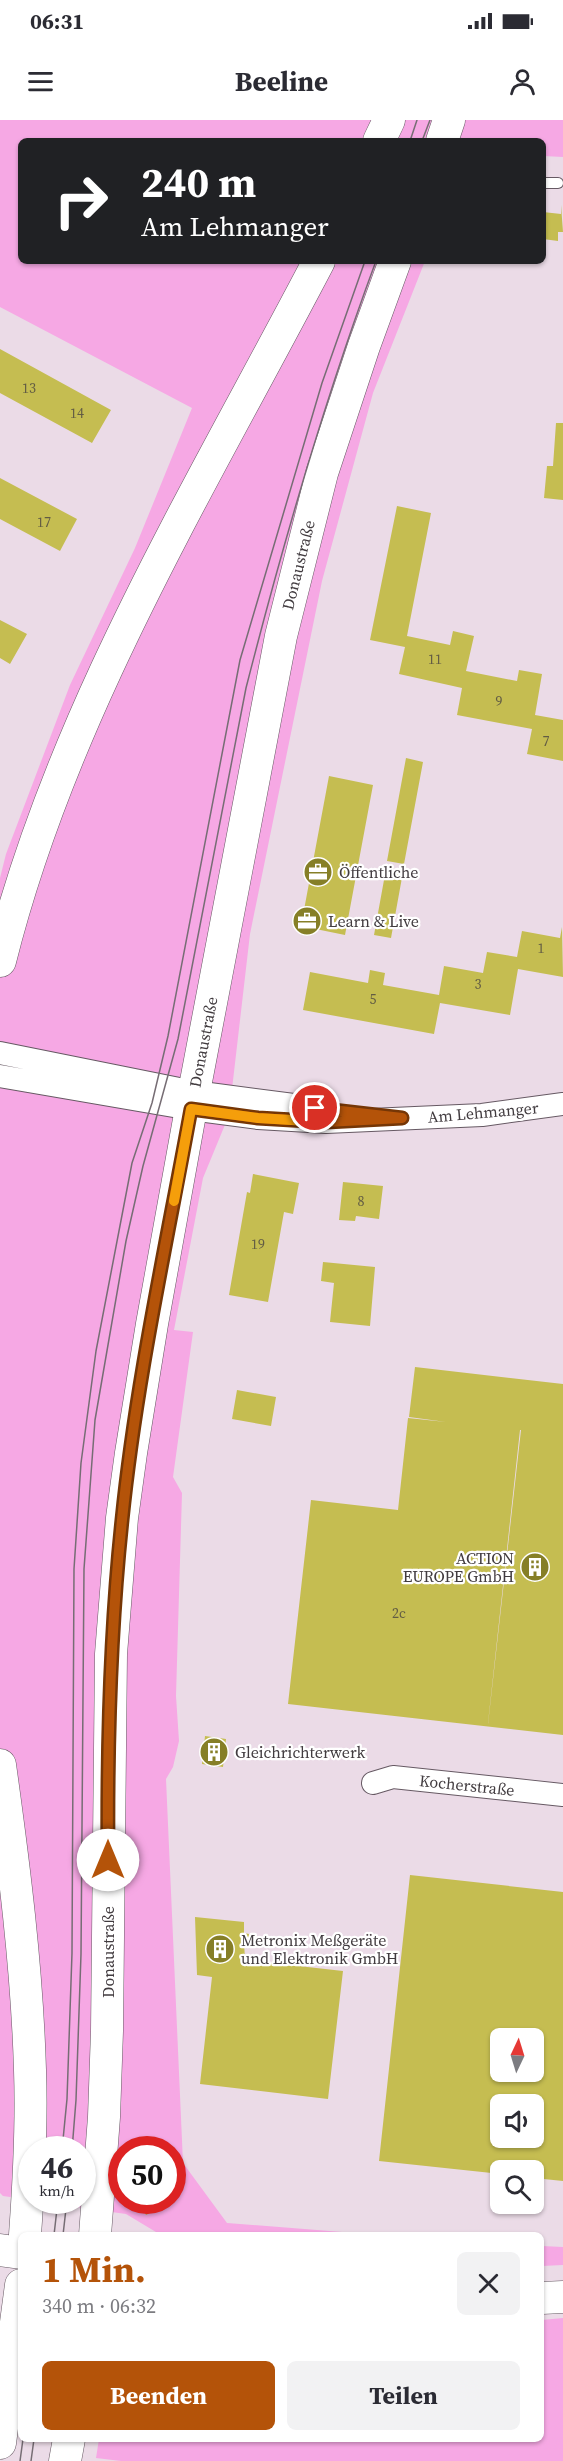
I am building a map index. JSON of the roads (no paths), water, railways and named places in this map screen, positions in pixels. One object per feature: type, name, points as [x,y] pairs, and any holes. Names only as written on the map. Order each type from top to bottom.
[{"type":"main road","points":[[380,138],[389,120]]},
{"type":"main road","points":[[443,138],[449,120]]},
{"type":"main road","points":[[2,949],[23,878],[94,697],[162,556],[317,264]]},
{"type":"main road","name":"Donaustraße","points":[[95,2232],[104,2117],[107,2031],[109,1719],[116,1583],[131,1453],[192,1101],[289,602],[322,472],[360,356],[394,264]]},
{"type":"main road","points":[[0,1765],[15,1894],[30,2070],[30,2169],[25,2232]]},
{"type":"main road","points":[[0,2250],[18,2253]]},
{"type":"main road","points":[[0,2277],[18,2282]]},
{"type":"main road","points":[[544,2298],[563,2297]]},
{"type":"main road","points":[[0,2443],[18,2306]]},
{"type":"street","points":[[0,1053],[192,1101]]},
{"type":"street","points":[[0,1076],[192,1101]]},
{"type":"street","name":"Am Lehmanger","points":[[192,1101],[258,1118],[326,1122],[482,1115],[563,1104]]},
{"type":"street","name":"Kocherstraße","points":[[373,1783],[393,1778],[563,1795]]},
{"type":"lane","points":[[546,183],[558,183]]},
{"type":"tram line","points":[[411,138],[417,120]]},
{"type":"tram line","points":[[423,138],[430,120]]},
{"type":"tram line","points":[[63,2136],[67,2099],[72,1953],[74,1569],[81,1463],[96,1351],[132,1163],[152,1103],[168,1036],[240,660],[322,383],[364,264]]},
{"type":"tram line","points":[[73,2136],[81,1954],[84,1569],[95,1420],[126,1241],[143,1166],[178,1039],[246,688],[305,473],[375,264]]},
{"type":"tram line","points":[[54,2232],[56,2214]]},
{"type":"tram line","points":[[63,2232],[65,2214]]},
{"type":"tram line","points":[[20,2461],[23,2442]]},
{"type":"tram line","points":[[31,2461],[34,2442]]},
{"type":"place","name":"Öffentliche","points":[[318,872]]},
{"type":"place","name":"Learn & Live","points":[[307,921]]},
{"type":"place","name":"ACTION EUROPE GmbH","points":[[535,1567]]},
{"type":"place","name":"Gleichrichterwerk","points":[[214,1752]]},
{"type":"place","name":"Metronix Meßgeräte und Elektronik GmbH","points":[[220,1949]]}]
